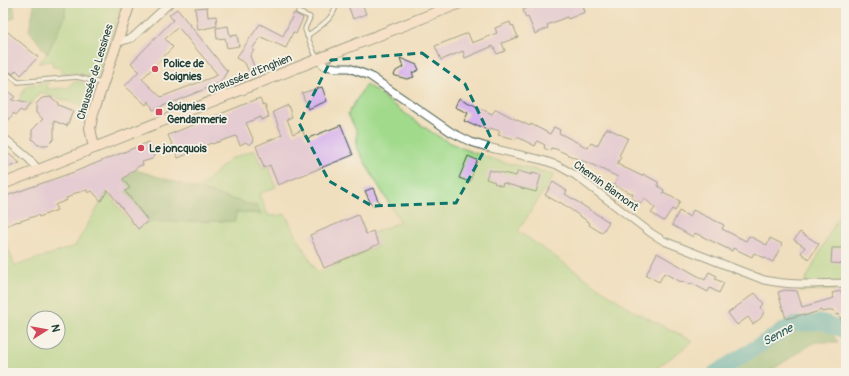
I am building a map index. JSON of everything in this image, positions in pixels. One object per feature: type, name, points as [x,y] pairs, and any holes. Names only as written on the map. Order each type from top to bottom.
[{"type":"main road","name":"Chaussée de Lessines","points":[[94,148],[90,128],[102,84],[130,3]]},
{"type":"main road","name":"Chaussée d'Enghien","points":[[3,184],[460,3]]},
{"type":"street","points":[[116,43],[132,38],[170,3]]},
{"type":"street","name":"Chemin Biamont","points":[[318,60],[325,66],[349,68],[370,76],[452,132],[471,142],[557,165],[575,175],[651,233],[664,241],[764,280],[778,283],[799,284],[846,282]]},
{"type":"street","points":[[3,137],[28,158],[38,169]]},
{"type":"lane","points":[[307,36],[328,22],[332,17],[337,3]]},
{"type":"lane","points":[[298,12],[310,17],[305,29],[306,35],[310,40],[318,60]]},
{"type":"lane","points":[[3,70],[18,82],[77,77],[102,84]]},
{"type":"highlighted area","points":[[422,53],[465,84],[491,138],[456,203],[372,206],[329,181],[299,123],[331,60]]},
{"type":"green space","points":[[3,3],[13,3],[15,17],[6,22],[3,17]]},
{"type":"green space","points":[[33,3],[66,3],[65,17],[47,54],[29,30],[34,6]]},
{"type":"green space","points":[[66,3],[111,3],[121,6],[97,79],[76,73],[61,73],[60,67],[53,67],[52,61],[38,63],[47,54],[65,17]]},
{"type":"green space","points":[[74,81],[94,86],[87,108],[40,92],[28,107],[19,99],[27,85],[49,83],[46,89],[68,88]]},
{"type":"green space","points":[[366,84],[433,133],[461,148],[492,159],[555,174],[518,231],[633,311],[693,341],[650,373],[3,373],[3,235],[15,266],[75,246],[107,192],[136,230],[147,222],[235,221],[236,212],[261,214],[258,207],[198,189],[230,159],[254,150],[263,169],[269,167],[276,187],[259,194],[268,215],[275,216],[285,214],[316,271],[324,270],[377,246],[373,233],[400,222],[357,147],[357,132],[348,114]]},
{"type":"green space","points":[[136,170],[258,207],[261,214],[236,212],[235,221],[147,222],[119,183]]},
{"type":"green space","points":[[841,211],[846,214],[846,290],[800,291]]},
{"type":"green space","points":[[823,322],[838,342],[815,342],[767,373],[715,373],[792,325]]},
{"type":"building","points":[[353,3],[362,3],[366,14],[353,19],[348,5]]},
{"type":"building","points":[[540,3],[582,3],[585,12],[547,25],[548,28],[535,34],[528,17],[526,18],[523,10]]},
{"type":"building","points":[[207,7],[208,17],[216,16],[217,26],[198,30],[195,8]]},
{"type":"building","points":[[177,9],[227,71],[228,70],[220,83],[153,110],[149,101],[146,105],[125,86],[139,71],[131,63],[173,20],[169,15]],"holes":[[[178,27],[218,75],[161,97],[142,79],[173,47],[165,39]]]},
{"type":"building","points":[[294,13],[303,18],[296,34],[293,32],[286,48],[261,37],[252,49],[254,50],[250,56],[255,69],[249,72],[245,63],[236,58],[260,24],[283,36]]},
{"type":"building","points":[[510,22],[511,26],[513,25],[518,37],[502,43],[505,51],[497,54],[493,46],[465,58],[463,51],[441,60],[435,46],[468,33],[472,43],[497,33],[495,28]]},
{"type":"building","points":[[228,26],[230,36],[237,35],[239,46],[227,48],[225,38],[217,39],[216,28]]},
{"type":"building","points":[[3,28],[38,57],[21,75],[16,70],[13,74],[3,67]]},
{"type":"building","points":[[400,58],[417,65],[419,70],[412,73],[414,77],[407,79],[394,75],[396,71],[403,67]]},
{"type":"building","points":[[3,87],[15,97],[11,100],[30,104],[24,112],[20,110],[16,115],[14,113],[8,121],[3,117]]},
{"type":"building","points":[[322,87],[327,101],[308,109],[302,93]]},
{"type":"building","points":[[51,97],[58,103],[58,105],[73,111],[67,126],[54,121],[54,139],[48,145],[38,145],[32,139],[32,130],[43,119],[36,113],[36,104],[42,98]]},
{"type":"building","points":[[260,98],[263,105],[265,104],[269,117],[261,120],[260,117],[246,123],[254,141],[249,145],[246,142],[240,145],[236,136],[212,144],[211,143],[178,158],[168,135]]},
{"type":"building","points":[[459,98],[492,114],[496,109],[550,134],[554,127],[560,130],[559,133],[588,148],[591,143],[597,146],[606,129],[609,129],[628,138],[619,156],[621,157],[617,164],[642,176],[643,174],[658,182],[658,186],[664,190],[663,193],[680,201],[675,211],[672,209],[664,221],[651,213],[655,208],[644,198],[641,203],[631,198],[633,194],[614,185],[618,177],[556,149],[551,148],[550,151],[544,148],[545,145],[537,141],[535,146],[517,137],[516,139],[498,135],[500,131],[490,128],[489,131],[475,124],[475,126],[464,121],[468,113],[455,107]]},
{"type":"building","points":[[288,105],[292,117],[287,119],[293,134],[302,130],[306,139],[341,125],[353,155],[278,185],[270,165],[264,168],[256,146],[282,135],[273,112]]},
{"type":"building","points":[[149,142],[155,156],[152,159],[142,162],[143,165],[139,166],[123,179],[130,188],[125,191],[148,221],[138,229],[108,190],[101,201],[92,191],[88,193],[87,190],[72,194],[72,196],[66,198],[67,200],[55,205],[57,210],[39,217],[38,215],[6,226],[3,218],[3,197],[74,172]]},
{"type":"building","points":[[3,150],[6,152],[20,163],[3,169]]},
{"type":"building","points":[[468,156],[477,160],[470,182],[459,178]]},
{"type":"building","points":[[489,170],[516,176],[518,171],[532,175],[532,173],[541,175],[536,192],[503,183],[502,186],[494,183],[495,182],[486,179]]},
{"type":"building","points":[[553,182],[567,191],[565,194],[609,222],[602,233],[589,225],[590,223],[560,202],[559,203],[545,195]]},
{"type":"building","points":[[373,188],[379,203],[372,206],[365,191]]},
{"type":"building","points":[[693,210],[724,225],[722,229],[746,241],[749,236],[767,245],[770,238],[782,244],[773,262],[754,253],[752,257],[733,248],[732,251],[695,233],[693,237],[672,225],[679,211],[690,217]]},
{"type":"building","points":[[358,215],[366,234],[373,231],[379,244],[324,268],[310,235]]},
{"type":"building","points":[[800,232],[819,244],[809,259],[801,253],[805,247],[794,240]]},
{"type":"building","points":[[832,248],[846,248],[846,264],[831,263]]},
{"type":"building","points":[[657,253],[705,280],[709,272],[717,276],[715,279],[724,283],[719,293],[710,288],[708,292],[691,283],[690,285],[682,281],[681,282],[664,273],[659,282],[646,275]]},
{"type":"building","points":[[785,290],[797,291],[802,307],[834,298],[832,293],[841,291],[846,305],[846,330],[839,314],[836,315],[834,310],[822,312],[822,310],[804,316],[804,314],[786,319],[778,292]]},
{"type":"building","points":[[755,293],[764,304],[761,307],[764,312],[761,318],[753,324],[748,317],[737,325],[728,313]]},
{"type":"waterway","name":"Senne","points":[[715,373],[792,325],[823,322],[846,331]]},
{"type":"place","name":"Police de Soignies","points":[[155,69]]},
{"type":"place","name":"Soignies Gendarmerie","points":[[159,112]]},
{"type":"place","name":"Le joncquois","points":[[141,148]]}]
